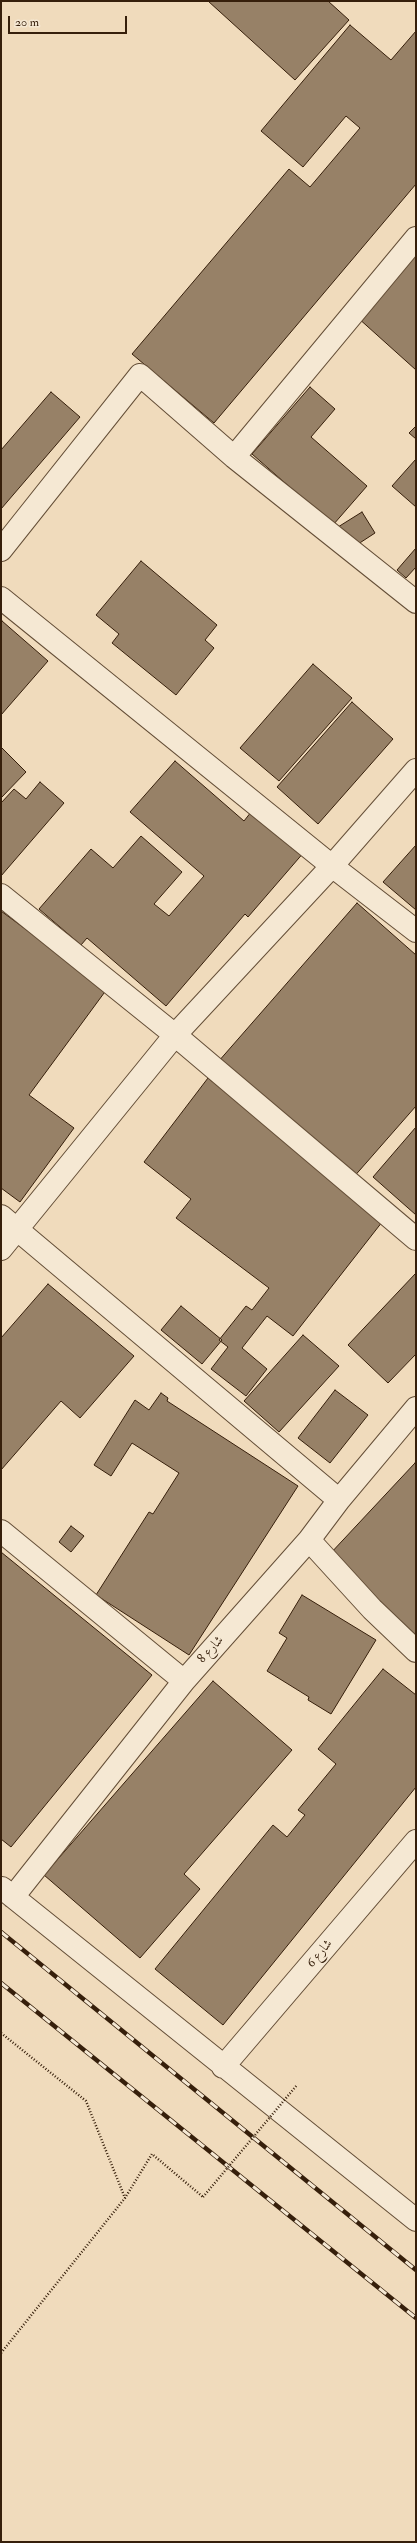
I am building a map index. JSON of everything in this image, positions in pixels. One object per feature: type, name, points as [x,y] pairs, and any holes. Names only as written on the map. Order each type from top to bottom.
[{"type":"street","points":[[234,457],[416,238]]},
{"type":"street","points":[[1,550],[140,375],[234,457],[416,602]]},
{"type":"street","points":[[1,598],[332,866],[416,930]]},
{"type":"street","points":[[1,1249],[9,1222],[175,1035],[332,866],[416,770]]},
{"type":"street","points":[[1,895],[175,1035],[416,1239]]},
{"type":"street","points":[[9,1222],[339,1500]]},
{"type":"street","name":"شارع 8","points":[[7,1892],[184,1681],[309,1540],[339,1500],[416,1408]]},
{"type":"street","points":[[1,1531],[184,1681]]},
{"type":"street","points":[[309,1540],[372,1610],[416,1651]]},
{"type":"street","name":"شارع 6","points":[[223,2068],[416,1841]]},
{"type":"street","points":[[7,1892],[223,2068],[416,2220]]},
{"type":"path","points":[[1,2033],[86,2101],[125,2198]]},
{"type":"path","points":[[1,2353],[125,2198],[152,2154],[203,2197],[297,2084]]},
{"type":"building","points":[[208,1],[328,1],[349,20],[295,80]]},
{"type":"building","points":[[350,25],[391,60],[416,31],[416,184],[214,423],[132,354],[289,169],[310,187],[360,128],[346,116],[303,167],[261,131]]},
{"type":"building","points":[[416,251],[416,370],[357,317]]},
{"type":"building","points":[[310,387],[335,409],[311,437],[367,486],[333,525],[252,454]]},
{"type":"building","points":[[51,392],[80,417],[1,509],[1,450]]},
{"type":"building","points":[[416,426],[416,439],[409,433]]},
{"type":"building","points":[[416,459],[416,507],[392,486]]},
{"type":"building","points":[[362,512],[375,533],[352,548],[338,527]]},
{"type":"building","points":[[416,548],[416,567],[406,578],[397,570]]},
{"type":"building","points":[[141,561],[217,625],[205,640],[214,648],[176,695],[112,643],[119,634],[96,615]]},
{"type":"building","points":[[2,621],[48,661],[1,715],[1,622]]},
{"type":"building","points":[[313,664],[352,698],[279,781],[240,748]]},
{"type":"building","points":[[352,702],[393,739],[318,824],[277,787]]},
{"type":"building","points":[[1,747],[26,772],[1,798]]},
{"type":"building","points":[[175,761],[244,821],[255,807],[305,851],[248,917],[245,914],[166,1006],[87,938],[81,945],[39,909],[91,849],[113,868],[141,836],[182,872],[154,904],[169,916],[204,876],[130,812]]},
{"type":"building","points":[[40,782],[64,803],[1,876],[1,803],[14,789],[26,799]]},
{"type":"building","points":[[416,845],[416,910],[383,882]]},
{"type":"building","points":[[357,903],[416,955],[416,1106],[352,1179],[218,1062]]},
{"type":"building","points":[[1,911],[107,989],[29,1095],[74,1128],[20,1202],[1,1188]]},
{"type":"building","points":[[208,1078],[386,1217],[293,1336],[267,1316],[242,1348],[267,1369],[246,1396],[211,1369],[228,1347],[219,1340],[246,1306],[252,1310],[269,1288],[176,1218],[191,1199],[144,1162]]},
{"type":"building","points":[[416,1127],[416,1215],[373,1177]]},
{"type":"building","points":[[416,1273],[416,1354],[388,1383],[348,1345]]},
{"type":"building","points":[[48,1284],[134,1356],[80,1418],[61,1401],[1,1470],[1,1338]]},
{"type":"building","points":[[181,1306],[222,1340],[202,1364],[161,1330]]},
{"type":"building","points":[[303,1335],[339,1366],[279,1432],[244,1401]]},
{"type":"building","points":[[335,1390],[368,1415],[330,1463],[298,1438]]},
{"type":"building","points":[[161,1393],[168,1398],[167,1401],[298,1486],[189,1655],[96,1595],[149,1512],[153,1514],[179,1473],[132,1443],[111,1476],[94,1465],[135,1400],[149,1410]]},
{"type":"building","points":[[415,1463],[416,1464],[416,1637],[329,1555]]},
{"type":"building","points":[[71,1526],[84,1536],[71,1552],[59,1542]]},
{"type":"building","points":[[1,1552],[152,1675],[11,1847],[1,1839]]},
{"type":"building","points":[[302,1595],[376,1640],[331,1714],[308,1700],[309,1697],[267,1671],[287,1638],[279,1633]]},
{"type":"building","points":[[383,1669],[416,1695],[416,1787],[223,2025],[155,1969],[273,1825],[287,1837],[305,1815],[298,1810],[336,1764],[318,1749]]},
{"type":"building","points":[[213,1681],[292,1750],[184,1874],[200,1889],[140,1958],[44,1875]]},
{"type":"railway","points":[[1,1932],[416,2270]]},
{"type":"railway","points":[[1,1983],[416,2318]]}]
